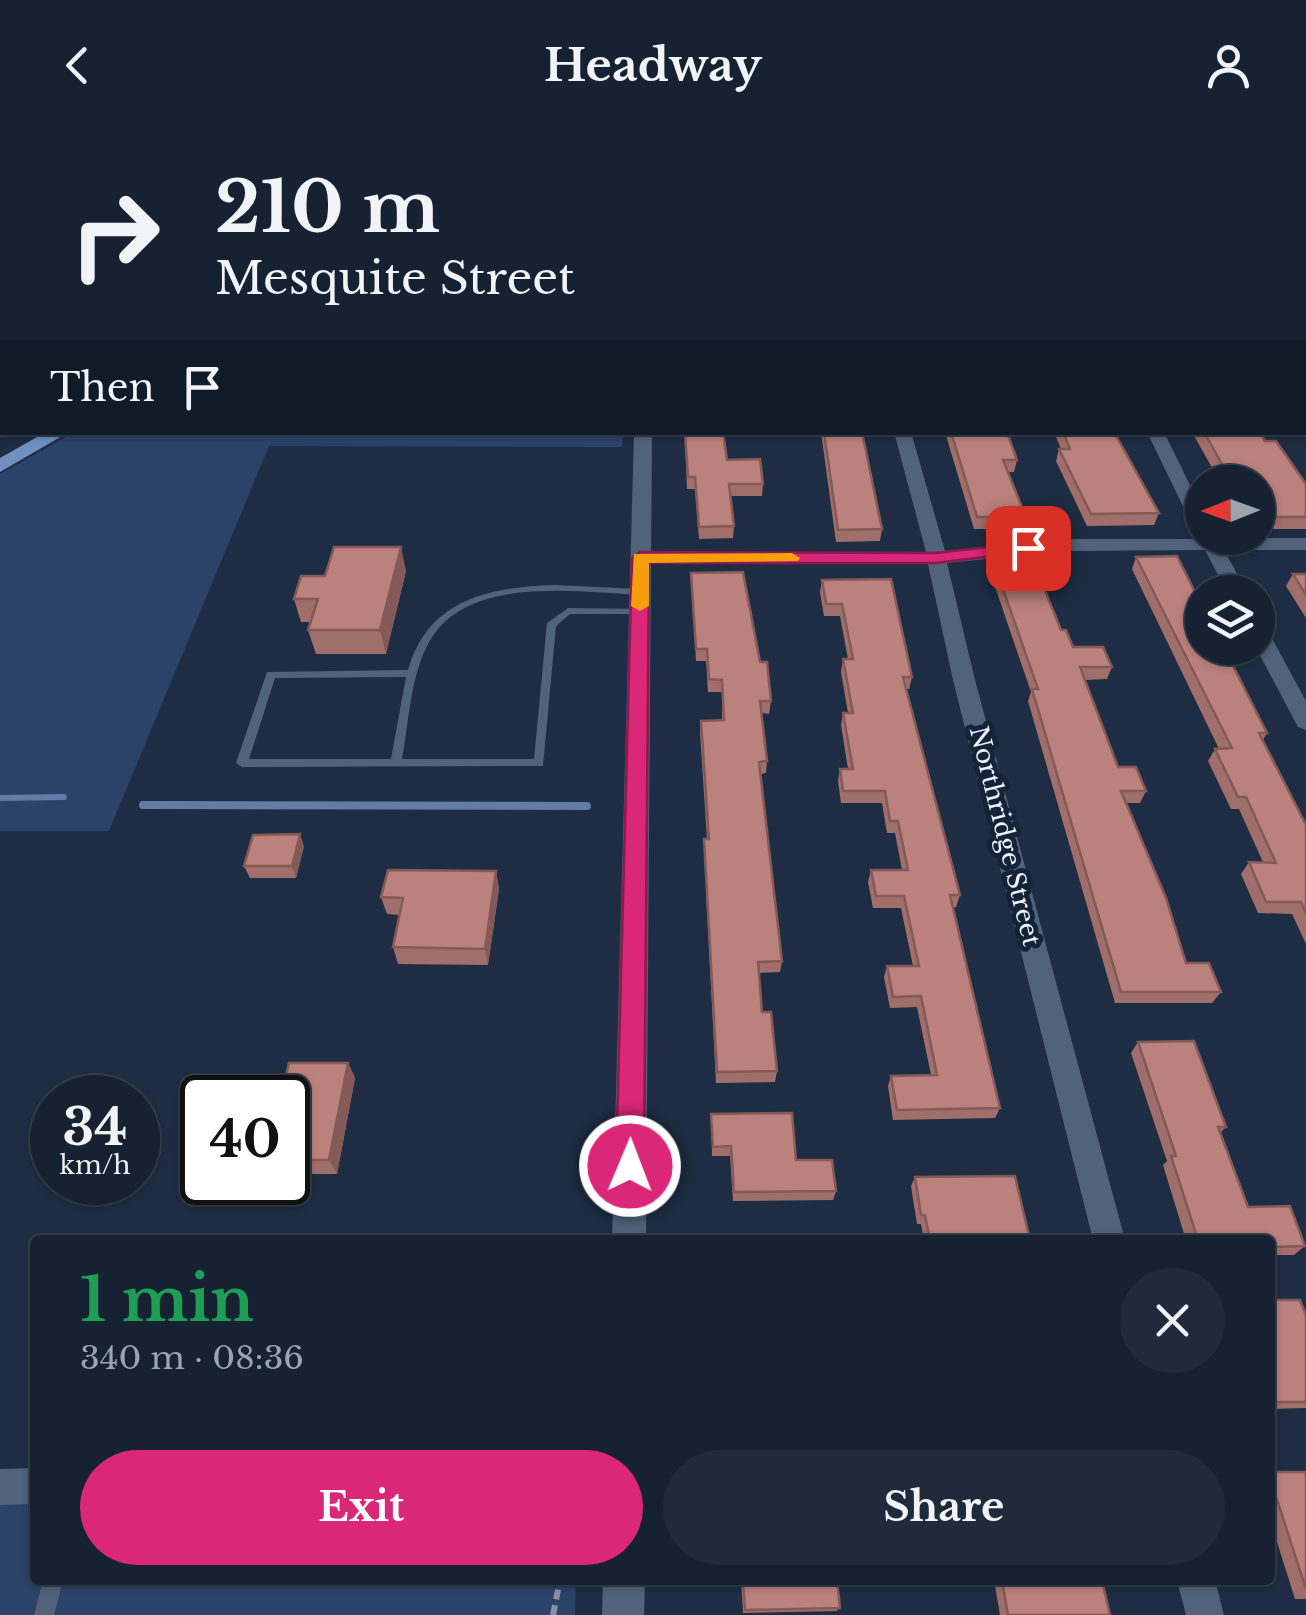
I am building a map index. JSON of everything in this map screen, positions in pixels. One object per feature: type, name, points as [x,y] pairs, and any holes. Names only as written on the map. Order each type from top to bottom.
[{"type":"main road","points":[[0,466],[55,435]]},
{"type":"street","points":[[629,1235],[644,435]]},
{"type":"street","name":"Northridge Street","points":[[903,435],[1108,1235]]},
{"type":"street","points":[[1156,435],[1185,492]]},
{"type":"street","points":[[640,558],[935,558],[1185,537]]},
{"type":"street","points":[[1275,541],[1306,544]]},
{"type":"street","points":[[1275,663],[1306,722]]},
{"type":"street","points":[[0,1487],[30,1486]]},
{"type":"street","points":[[624,1585],[624,1615]]},
{"type":"street","points":[[1197,1585],[1204,1615]]},
{"type":"lane","points":[[396,763],[413,672],[427,636],[471,599],[496,592],[640,602]]},
{"type":"lane","points":[[413,672],[271,675],[242,762],[539,763],[551,625],[568,611],[640,602]]},
{"type":"lane","points":[[44,1615],[52,1585]]},
{"type":"path","points":[[553,1615],[559,1585]]},
{"type":"shaded area","points":[[69,435],[623,435],[622,447],[269,446],[109,831],[0,831],[0,474]]},
{"type":"shaded area","points":[[30,1493],[30,1585],[576,1585],[575,1615],[0,1615],[0,1494]]},
{"type":"building","points":[[685,435],[723,435],[727,460],[760,459],[763,484],[729,484],[734,526],[699,527],[695,477],[688,477]]},
{"type":"building","points":[[824,435],[863,435],[882,529],[838,530]]},
{"type":"building","points":[[952,435],[1008,435],[1017,460],[1003,460],[1026,517],[977,517]]},
{"type":"building","points":[[1064,435],[1116,435],[1159,513],[1091,514],[1059,449],[1070,449]]},
{"type":"building","points":[[1206,435],[1262,435],[1265,441],[1276,441],[1306,484],[1306,517],[1275,517],[1275,465],[1222,465]]},
{"type":"building","points":[[334,547],[401,547],[380,630],[308,630],[318,599],[294,599],[301,576],[325,576]]},
{"type":"building","points":[[1177,556],[1186,575],[1185,654],[1136,557]]},
{"type":"building","points":[[995,566],[1035,566],[1061,630],[1066,630],[1073,647],[1103,647],[1112,667],[1080,667],[1118,767],[1136,767],[1146,791],[1121,791],[1166,898],[1186,963],[1209,963],[1221,992],[1121,992],[1032,689],[1038,689]]},
{"type":"building","points":[[743,572],[760,662],[767,662],[771,701],[760,701],[767,761],[759,762],[782,961],[758,962],[762,1012],[771,1012],[777,1071],[717,1072],[701,721],[724,720],[722,680],[709,679],[707,649],[696,649],[691,573]]},
{"type":"building","points":[[1293,574],[1306,574],[1306,595]]},
{"type":"building","points":[[891,579],[912,677],[903,677],[960,895],[950,895],[1000,1108],[897,1110],[891,1076],[937,1075],[921,996],[893,997],[887,966],[919,966],[904,896],[876,896],[871,870],[908,870],[898,821],[890,821],[885,791],[843,791],[840,769],[853,769],[843,713],[853,713],[843,659],[853,659],[842,604],[826,604],[822,580]]},
{"type":"building","points":[[1190,665],[1233,665],[1267,733],[1259,733],[1306,825],[1306,913],[1301,902],[1266,902],[1249,862],[1276,863],[1246,797],[1238,797],[1215,749],[1232,748]]},
{"type":"building","points":[[300,834],[292,866],[244,866],[253,835]]},
{"type":"building","points":[[388,870],[496,871],[485,949],[393,947],[403,898],[381,897]]},
{"type":"building","points":[[1194,1041],[1226,1127],[1218,1127],[1248,1207],[1290,1206],[1305,1246],[1275,1247],[1275,1235],[1196,1235],[1171,1156],[1176,1156],[1138,1042]]},
{"type":"building","points":[[289,1063],[348,1063],[329,1160],[310,1160],[310,1075],[286,1075]]},
{"type":"building","points":[[792,1113],[796,1160],[832,1160],[836,1191],[734,1192],[731,1146],[713,1147],[711,1114]]},
{"type":"building","points":[[1015,1176],[1029,1235],[929,1235],[925,1215],[921,1215],[915,1177]]},
{"type":"building","points":[[1275,1300],[1300,1300],[1306,1315],[1306,1402],[1275,1402]]},
{"type":"building","points":[[1275,1472],[1306,1472],[1306,1589],[1275,1493]]},
{"type":"building","points":[[743,1585],[838,1585],[840,1608],[745,1610]]},
{"type":"building","points":[[1003,1585],[1103,1585],[1110,1615],[1008,1615]]},
{"type":"waterway","points":[[0,798],[64,797]]},
{"type":"waterway","points":[[143,805],[587,806]]},
{"type":"slow traffic","points":[[640,606],[640,558],[792,558]]},
{"type":"route","points":[[630,1166],[640,558],[935,558],[1028,548]]}]
